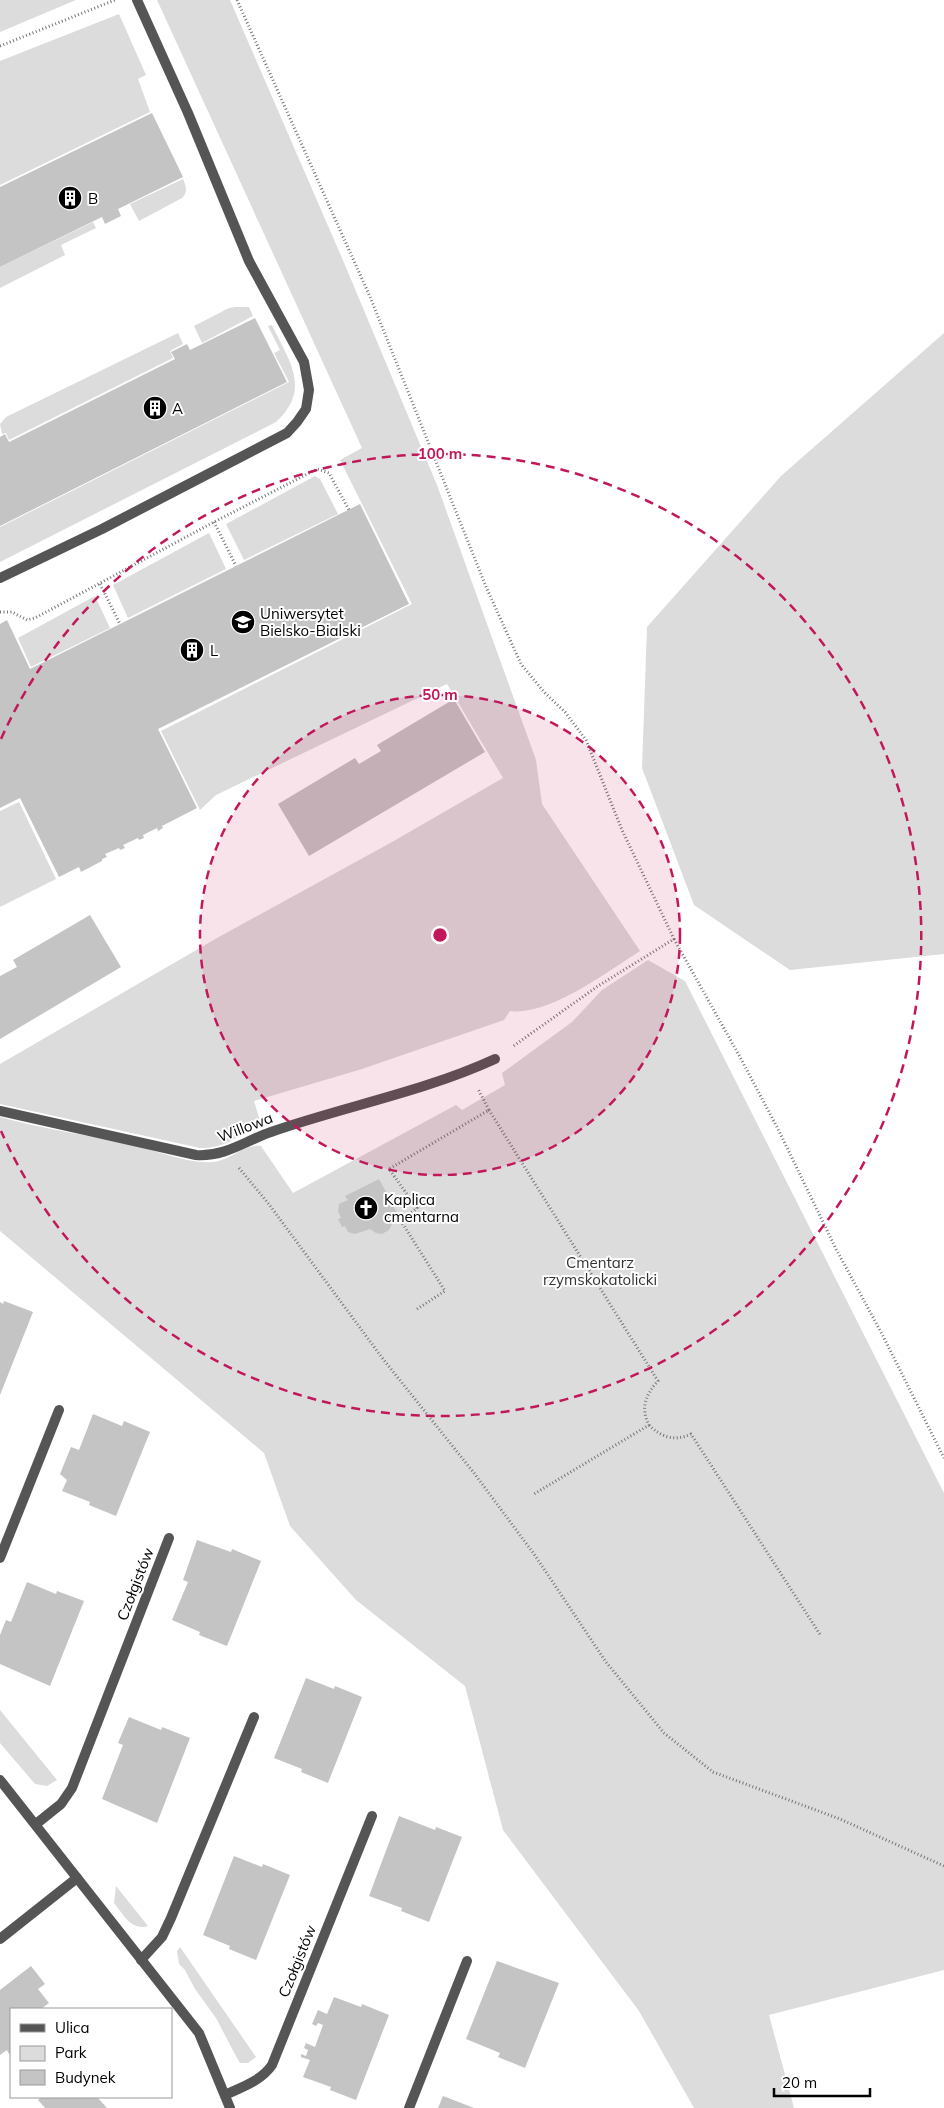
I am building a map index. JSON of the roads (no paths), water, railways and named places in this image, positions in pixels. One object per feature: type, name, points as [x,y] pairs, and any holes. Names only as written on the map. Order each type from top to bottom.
[{"type":"street","points":[[0,578],[102,530],[287,433],[306,409],[309,390],[304,362],[250,261],[188,112],[137,0]]},
{"type":"street","name":"Willowa","points":[[0,1112],[132,1139],[196,1155],[209,1156],[226,1153],[271,1132],[424,1087],[469,1071],[495,1059]]},
{"type":"street","points":[[0,1558],[59,1410]]},
{"type":"street","name":"Czołgistów","points":[[36,1824],[62,1804],[72,1788],[169,1538]]},
{"type":"street","points":[[141,1960],[162,1936],[171,1918],[254,1717]]},
{"type":"street","points":[[0,1780],[199,2033],[230,2108]]},
{"type":"street","name":"Czołgistów","points":[[225,2095],[259,2079],[266,2074],[272,2065],[372,1816]]},
{"type":"street","points":[[0,1939],[77,1878]]},
{"type":"street","points":[[409,2108],[467,1961]]},
{"type":"place","name":"B","points":[[70,198]]},
{"type":"place","name":"A","points":[[155,408]]},
{"type":"place","name":"Uniwersytet Bielsko-Bialski","points":[[243,622]]},
{"type":"place","name":"L","points":[[192,650]]},
{"type":"place","name":"Kaplica cmentarna","points":[[366,1208]]},
{"type":"park label","name":"Cmentarz rzymskokatolicki","points":[[600,1270]]}]
